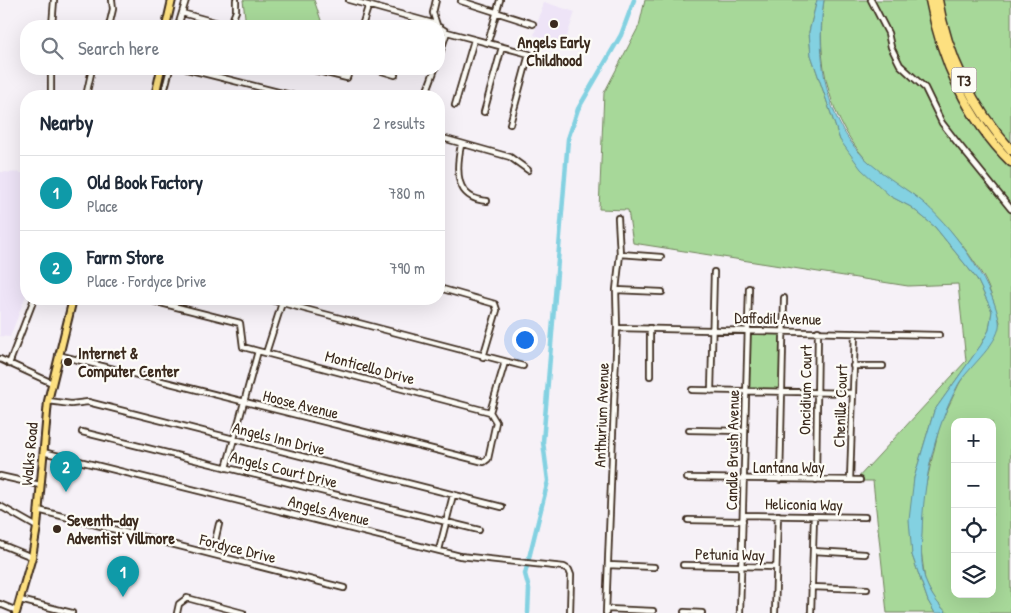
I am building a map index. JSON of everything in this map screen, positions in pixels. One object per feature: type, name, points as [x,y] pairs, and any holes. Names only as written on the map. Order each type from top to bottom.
[{"type":"highway","points":[[925,0],[936,41],[945,59]]},
{"type":"highway","name":"T3","points":[[930,0],[945,59],[959,90],[976,118],[1001,152],[1011,162]]},
{"type":"highway","name":"T3","points":[[938,0],[946,34],[967,87],[986,119],[1011,150]]},
{"type":"main road","points":[[167,20],[172,0]]},
{"type":"main road","points":[[156,90],[159,75]]},
{"type":"main road","name":"Walks Road","points":[[16,612],[32,557],[37,526],[48,401],[71,305]]},
{"type":"street","points":[[52,20],[54,0]]},
{"type":"street","points":[[110,20],[113,9],[112,0]]},
{"type":"street","points":[[180,20],[186,0]]},
{"type":"street","points":[[232,20],[236,11],[236,0]]},
{"type":"street","points":[[436,0],[433,13],[436,20]]},
{"type":"street","points":[[488,42],[500,0]]},
{"type":"street","points":[[871,0],[888,33],[891,47],[900,65],[925,88],[951,135],[970,161],[1011,209]]},
{"type":"street","points":[[349,1],[416,20]]},
{"type":"street","points":[[461,2],[534,24]]},
{"type":"street","points":[[364,20],[368,7]]},
{"type":"street","points":[[182,13],[208,20]]},
{"type":"street","points":[[445,38],[447,32],[529,54],[510,124]]},
{"type":"street","points":[[455,105],[474,40]]},
{"type":"street","points":[[484,112],[502,47]]},
{"type":"street","points":[[51,75],[51,90]]},
{"type":"street","points":[[87,90],[91,75]]},
{"type":"street","points":[[165,90],[169,75]]},
{"type":"street","points":[[211,75],[270,90]]},
{"type":"street","points":[[335,75],[347,78],[348,75]]},
{"type":"street","points":[[428,90],[432,75]]},
{"type":"street","points":[[445,140],[510,157],[528,170]]},
{"type":"street","points":[[461,145],[456,172],[460,183],[472,197],[487,202]]},
{"type":"street","name":"Anthurium Avenue","points":[[607,611],[617,328],[616,290],[620,254],[618,218]]},
{"type":"street","points":[[620,254],[660,256]]},
{"type":"street","points":[[711,391],[714,272]]},
{"type":"street","name":"Candle Brush Avenue","points":[[740,613],[749,288]]},
{"type":"street","points":[[445,290],[495,304],[497,310],[483,357]]},
{"type":"street","points":[[616,290],[662,292]]},
{"type":"street","points":[[780,480],[784,298]]},
{"type":"street","points":[[9,364],[32,305]]},
{"type":"street","name":"Monticello Drive","points":[[169,305],[240,323],[243,347],[490,412]]},
{"type":"street","points":[[266,353],[281,305]]},
{"type":"street","points":[[289,305],[523,366]]},
{"type":"street","name":"Daffodil Avenue","points":[[617,328],[784,330],[939,335]]},
{"type":"street","points":[[650,328],[650,376]]},
{"type":"street","name":"Oncidium Court","points":[[816,480],[818,331]]},
{"type":"street","name":"Chenille Court","points":[[850,480],[855,333]]},
{"type":"street","points":[[226,468],[258,351]]},
{"type":"street","name":"Hoose Avenue","points":[[58,355],[484,462],[488,458],[496,422],[495,417],[490,412]]},
{"type":"street","points":[[0,359],[52,383]]},
{"type":"street","points":[[490,412],[505,362]]},
{"type":"street","points":[[853,366],[884,366]]},
{"type":"street","points":[[692,390],[852,393]]},
{"type":"street","name":"Angels Inn Drive","points":[[48,401],[71,404],[88,402],[502,507]]},
{"type":"street","points":[[689,430],[744,431]]},
{"type":"street","name":"Angels Court Drive","points":[[82,432],[479,530]]},
{"type":"street","name":"Angels Avenue","points":[[43,452],[460,556],[519,562],[569,570],[570,613]]},
{"type":"street","points":[[0,476],[40,485]]},
{"type":"street","name":"Lantana Way","points":[[686,478],[860,480]]},
{"type":"street","points":[[440,550],[452,495]]},
{"type":"street","points":[[0,506],[37,526]]},
{"type":"street","name":"Fordyce Drive","points":[[38,510],[344,588]]},
{"type":"street","name":"Heliconia Way","points":[[743,515],[865,517]]},
{"type":"street","points":[[775,613],[778,516]]},
{"type":"street","points":[[811,613],[814,517]]},
{"type":"street","points":[[688,520],[743,521]]},
{"type":"street","points":[[212,554],[219,524]]},
{"type":"street","points":[[0,544],[32,557]]},
{"type":"street","points":[[813,551],[865,554]]},
{"type":"street","points":[[608,564],[654,567]]},
{"type":"street","name":"Petunia Way","points":[[683,565],[776,567]]},
{"type":"street","points":[[811,587],[867,589]]},
{"type":"street","points":[[177,613],[179,604],[187,598],[243,613]]},
{"type":"street","points":[[20,600],[72,613]]},
{"type":"street","points":[[0,604],[16,612]]},
{"type":"street","points":[[607,611],[652,611]]},
{"type":"street","points":[[684,612],[702,613]]},
{"type":"shaded area","name":"Angels Early Childhood","points":[[544,2],[575,12],[564,45],[534,35]]},
{"type":"shaded area","points":[[0,172],[20,173],[20,305],[22,305],[10,337],[0,336]]},
{"type":"green space","points":[[243,0],[314,0],[321,20],[244,20]]},
{"type":"green space","points":[[645,0],[817,0],[809,32],[811,55],[840,140],[890,196],[911,207],[935,227],[977,279],[992,311],[989,330],[981,345],[934,411],[914,478],[912,555],[928,601],[935,613],[887,613],[873,481],[855,481],[966,361],[958,284],[908,286],[633,243],[628,210],[599,209],[604,93],[639,26]]},
{"type":"green space","points":[[824,0],[1011,0],[1011,613],[947,613],[935,600],[925,581],[921,550],[923,497],[940,424],[959,384],[970,366],[985,351],[1000,322],[993,299],[986,281],[977,266],[946,226],[920,200],[874,168],[846,132],[836,112],[829,90],[822,46]]},
{"type":"green space","points":[[748,329],[782,330],[779,389],[747,389]]},
{"type":"water","points":[[817,0],[824,0],[821,35],[824,72],[832,107],[839,123],[863,157],[919,199],[944,223],[979,271],[995,305],[999,320],[996,336],[984,354],[958,385],[942,420],[931,457],[923,515],[923,571],[930,591],[947,613],[935,613],[928,601],[912,555],[909,520],[914,478],[934,411],[981,345],[989,330],[992,311],[977,279],[935,227],[911,207],[890,196],[861,169],[840,140],[811,55],[809,32]]},
{"type":"waterway","points":[[528,613],[529,589],[525,574],[548,481],[543,442],[568,139],[578,109],[621,35],[634,0]]},
{"type":"place","name":"Angels Early Childhood","points":[[554,24]]},
{"type":"place","name":"Internet & Computer Center","points":[[68,362]]},
{"type":"place","name":"Farm Store","points":[[66,492]]},
{"type":"place","name":"Seventh-day Adventist Villmore","points":[[57,529]]},
{"type":"place","name":"Old Book Factory","points":[[123,597]]}]
